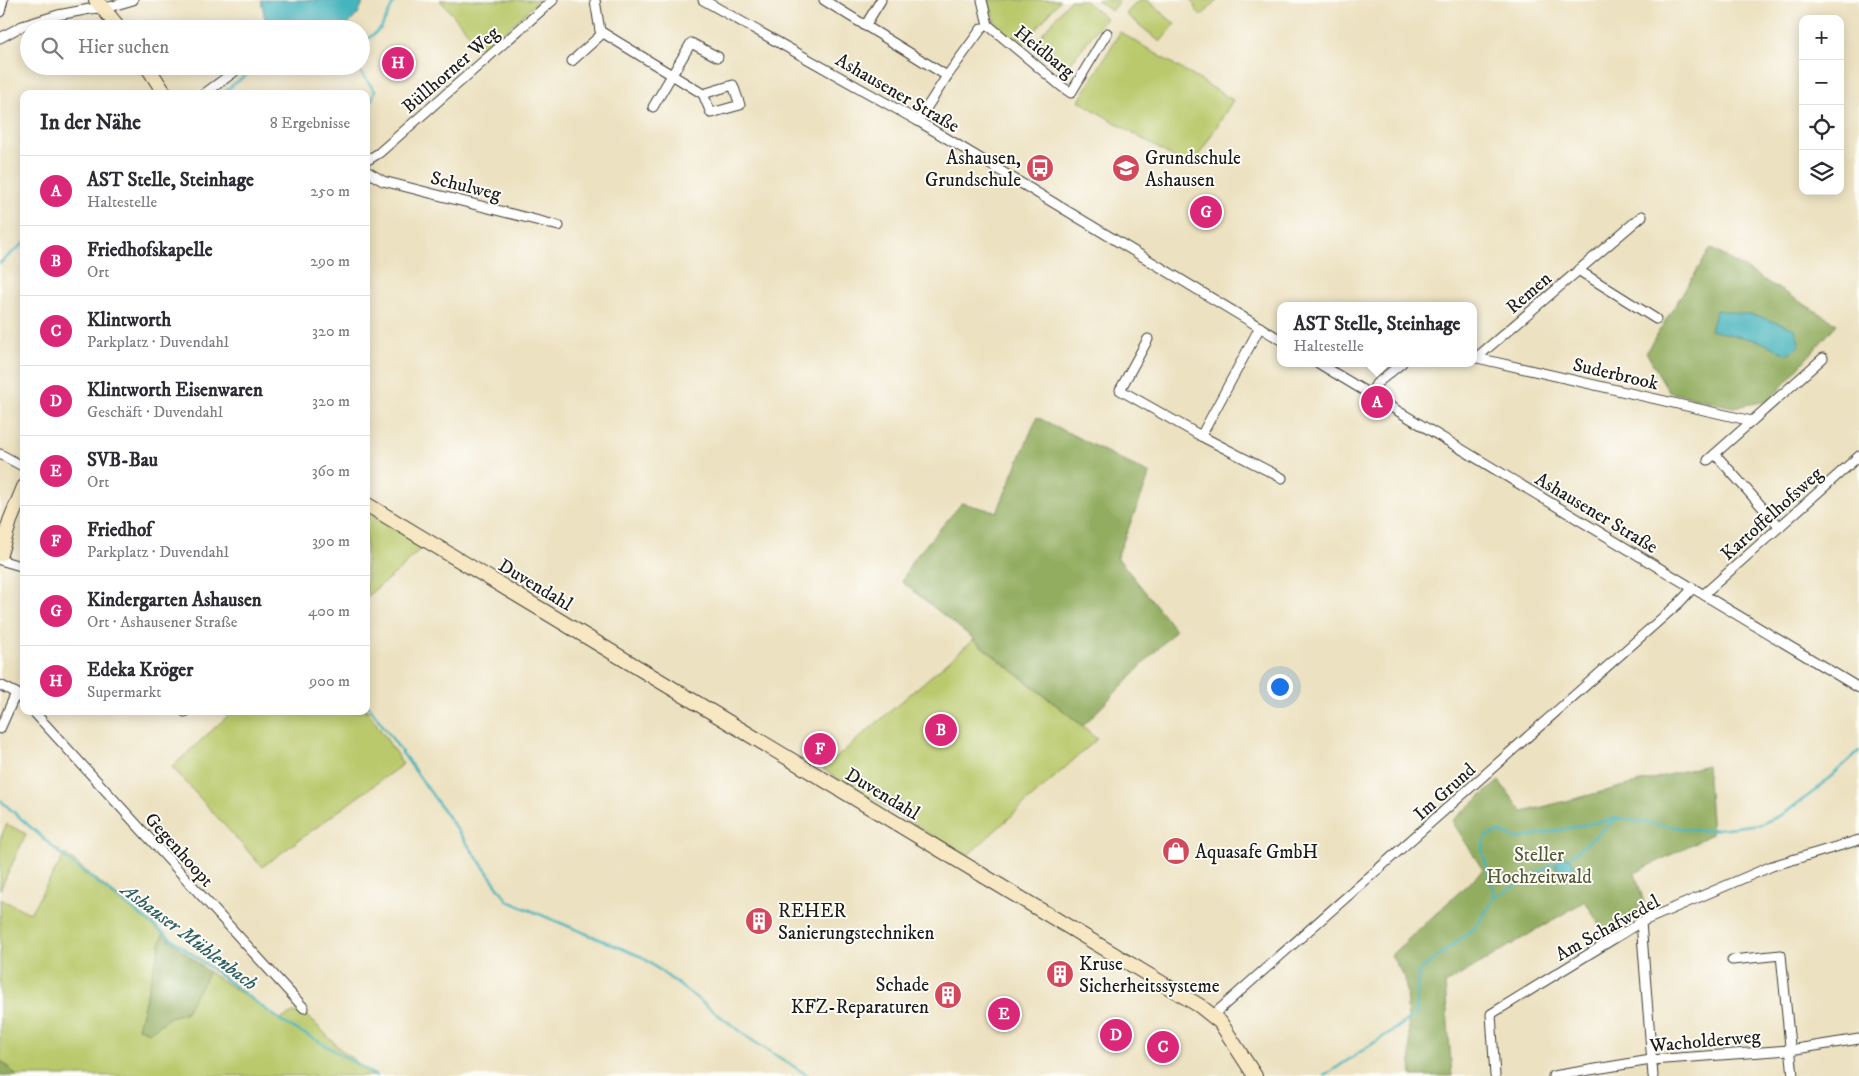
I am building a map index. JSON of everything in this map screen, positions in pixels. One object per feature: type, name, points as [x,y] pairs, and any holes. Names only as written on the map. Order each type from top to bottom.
[{"type":"street","points":[[0,12],[3,0]]},
{"type":"street","points":[[42,20],[99,4],[110,7],[133,0]]},
{"type":"street","name":"Büllhorner Weg","points":[[370,159],[379,153],[553,0]]},
{"type":"street","points":[[595,0],[600,31],[703,94]]},
{"type":"street","name":"Ashausener Straße","points":[[703,0],[918,121],[1277,338]]},
{"type":"street","points":[[824,0],[947,76]]},
{"type":"street","points":[[865,26],[881,0]]},
{"type":"street","name":"Heidbarg","points":[[982,0],[988,26],[1071,92],[1107,33]]},
{"type":"street","points":[[99,4],[112,20]]},
{"type":"street","points":[[0,38],[20,27]]},
{"type":"street","points":[[918,121],[947,76],[982,28]]},
{"type":"street","points":[[572,61],[603,33]]},
{"type":"street","points":[[653,108],[691,44],[718,57]]},
{"type":"street","points":[[153,75],[162,90]]},
{"type":"street","points":[[209,90],[230,75]]},
{"type":"street","name":"Schulweg","points":[[370,173],[383,181],[559,226]]},
{"type":"street","name":"Remen","points":[[1477,354],[1642,216]]},
{"type":"street","name":"Remen","points":[[1578,270],[1656,319]]},
{"type":"street","points":[[1201,436],[1260,327]]},
{"type":"street","points":[[1148,338],[1120,390],[1201,436],[1282,478]]},
{"type":"street","name":"Suderbrook","points":[[1477,358],[1752,421]]},
{"type":"street","points":[[1780,527],[1712,457],[1823,358]]},
{"type":"street","name":"Ashausener Straße","points":[[1324,367],[1859,688]]},
{"type":"street","points":[[1370,396],[1376,384],[1397,367]]},
{"type":"street","points":[[0,454],[20,465]]},
{"type":"street","name":"Kartoffelhofsweg","points":[[1704,594],[1859,456]]},
{"type":"street","points":[[0,554],[20,497]]},
{"type":"street","name":"Duvendahl","points":[[370,506],[1147,972],[1214,1015],[1255,1076]]},
{"type":"street","points":[[0,560],[20,566]]},
{"type":"street","name":"Im Grund","points":[[1214,1015],[1679,603],[1693,588]]},
{"type":"street","points":[[0,685],[20,698]]},
{"type":"street","points":[[0,729],[16,694]]},
{"type":"street","name":"Gegenhoopt","points":[[37,715],[304,1008]]},
{"type":"street","name":"Am Schafwedel","points":[[1494,1076],[1491,1014],[1641,922],[1772,866],[1859,840]]},
{"type":"street","points":[[1641,922],[1653,1076]]},
{"type":"street","points":[[1732,960],[1781,955],[1793,1076]]},
{"type":"street","name":"Wacholderweg","points":[[1553,1076],[1651,1060],[1790,1050],[1859,1039]]},
{"type":"green space","points":[[440,0],[539,0],[484,51]]},
{"type":"green space","points":[[988,0],[1060,0],[1022,47],[996,25]]},
{"type":"green space","points":[[1070,0],[1084,0],[1106,18],[1065,70],[1033,45]]},
{"type":"green space","points":[[1097,0],[1120,0],[1111,11]]},
{"type":"green space","points":[[1138,0],[1147,0],[1175,24],[1160,42],[1126,14]]},
{"type":"green space","points":[[1192,0],[1218,0],[1201,16],[1196,11]]},
{"type":"green space","points":[[1120,32],[1233,100],[1191,168],[1079,101]]},
{"type":"green space","points":[[1711,248],[1837,324],[1769,401],[1733,407],[1669,392],[1646,352]]},
{"type":"green space","points":[[1037,417],[1150,474],[1117,557],[1176,630],[1083,726],[902,582],[912,561],[962,503],[997,512]]},
{"type":"green space","points":[[370,513],[422,547],[403,567],[370,594]]},
{"type":"green space","points":[[973,640],[1097,739],[968,855],[907,821],[823,769]]},
{"type":"green space","points":[[370,714],[403,764],[262,867],[172,767],[229,715]]},
{"type":"green space","name":"Steller Hochzeitwald","points":[[1707,765],[1712,834],[1635,873],[1646,909],[1605,934],[1585,901],[1445,984],[1452,1076],[1412,1076],[1405,979],[1391,955],[1483,870],[1452,821],[1499,781],[1523,812]]},
{"type":"green space","points":[[7,824],[26,834],[0,890],[0,839]]},
{"type":"green space","points":[[65,854],[163,934],[138,1028],[150,1032],[170,1017],[185,1013],[209,972],[281,1019],[301,1009],[340,1049],[374,1076],[17,1076],[0,1060],[0,899],[30,913]]},
{"type":"green space","points":[[163,934],[209,972],[185,1013],[170,1017],[150,1032],[138,1028]]},
{"type":"green space","points":[[0,1060],[17,1076],[0,1076]]},
{"type":"water","points":[[261,0],[364,0],[358,14],[352,20],[265,20]]},
{"type":"water","points":[[1716,310],[1758,316],[1795,329],[1800,346],[1787,354],[1759,341],[1710,330]]},
{"type":"water","points":[[1561,857],[1569,857],[1574,862],[1572,873],[1561,875],[1556,870],[1556,862]]},
{"type":"waterway","points":[[370,37],[381,28],[395,0]]},
{"type":"waterway","name":"Ashauser Mühlenbach","points":[[226,90],[246,75]]},
{"type":"waterway","points":[[363,75],[375,91],[370,104]]},
{"type":"waterway","name":"Ashauser Mühlenbach","points":[[0,263],[20,246]]},
{"type":"waterway","points":[[370,708],[508,901],[642,957],[753,1041],[809,1076]]},
{"type":"waterway","points":[[1324,1076],[1416,1015],[1418,972],[1477,926],[1495,897],[1482,849],[1486,836],[1500,832],[1517,839],[1617,818],[1701,831],[1761,824],[1783,814],[1816,790],[1859,751]]},
{"type":"waterway","name":"Ashauser Mühlenbach","points":[[0,800],[70,862],[284,1023],[320,1042],[376,1076]]},
{"type":"waterway","points":[[1570,857],[1616,819]]},
{"type":"waterway","points":[[1495,897],[1555,863]]},
{"type":"place","name":"Edeka Kröger","points":[[398,63]]},
{"type":"place","name":"Ashausen, Grundschule","points":[[1040,168]]},
{"type":"place","name":"Grundschule Ashausen","points":[[1126,168]]},
{"type":"place","name":"Kindergarten Ashausen","points":[[1206,212]]},
{"type":"place","name":"AST Stelle, Steinhage","points":[[1377,402]]},
{"type":"place","name":"Friedhofskapelle","points":[[941,730]]},
{"type":"place","name":"Friedhof","points":[[820,749]]},
{"type":"place","name":"Aquasafe GmbH","points":[[1176,851]]},
{"type":"place","name":"REHER Sanierungstechniken","points":[[759,921]]},
{"type":"place","name":"Kruse Sicherheitssysteme","points":[[1060,974]]},
{"type":"place","name":"Schade KFZ-Reparaturen","points":[[948,995]]},
{"type":"place","name":"SVB-Bau","points":[[1004,1014]]},
{"type":"place","name":"Klintworth Eisenwaren","points":[[1116,1035]]},
{"type":"place","name":"Klintworth","points":[[1163,1047]]}]
